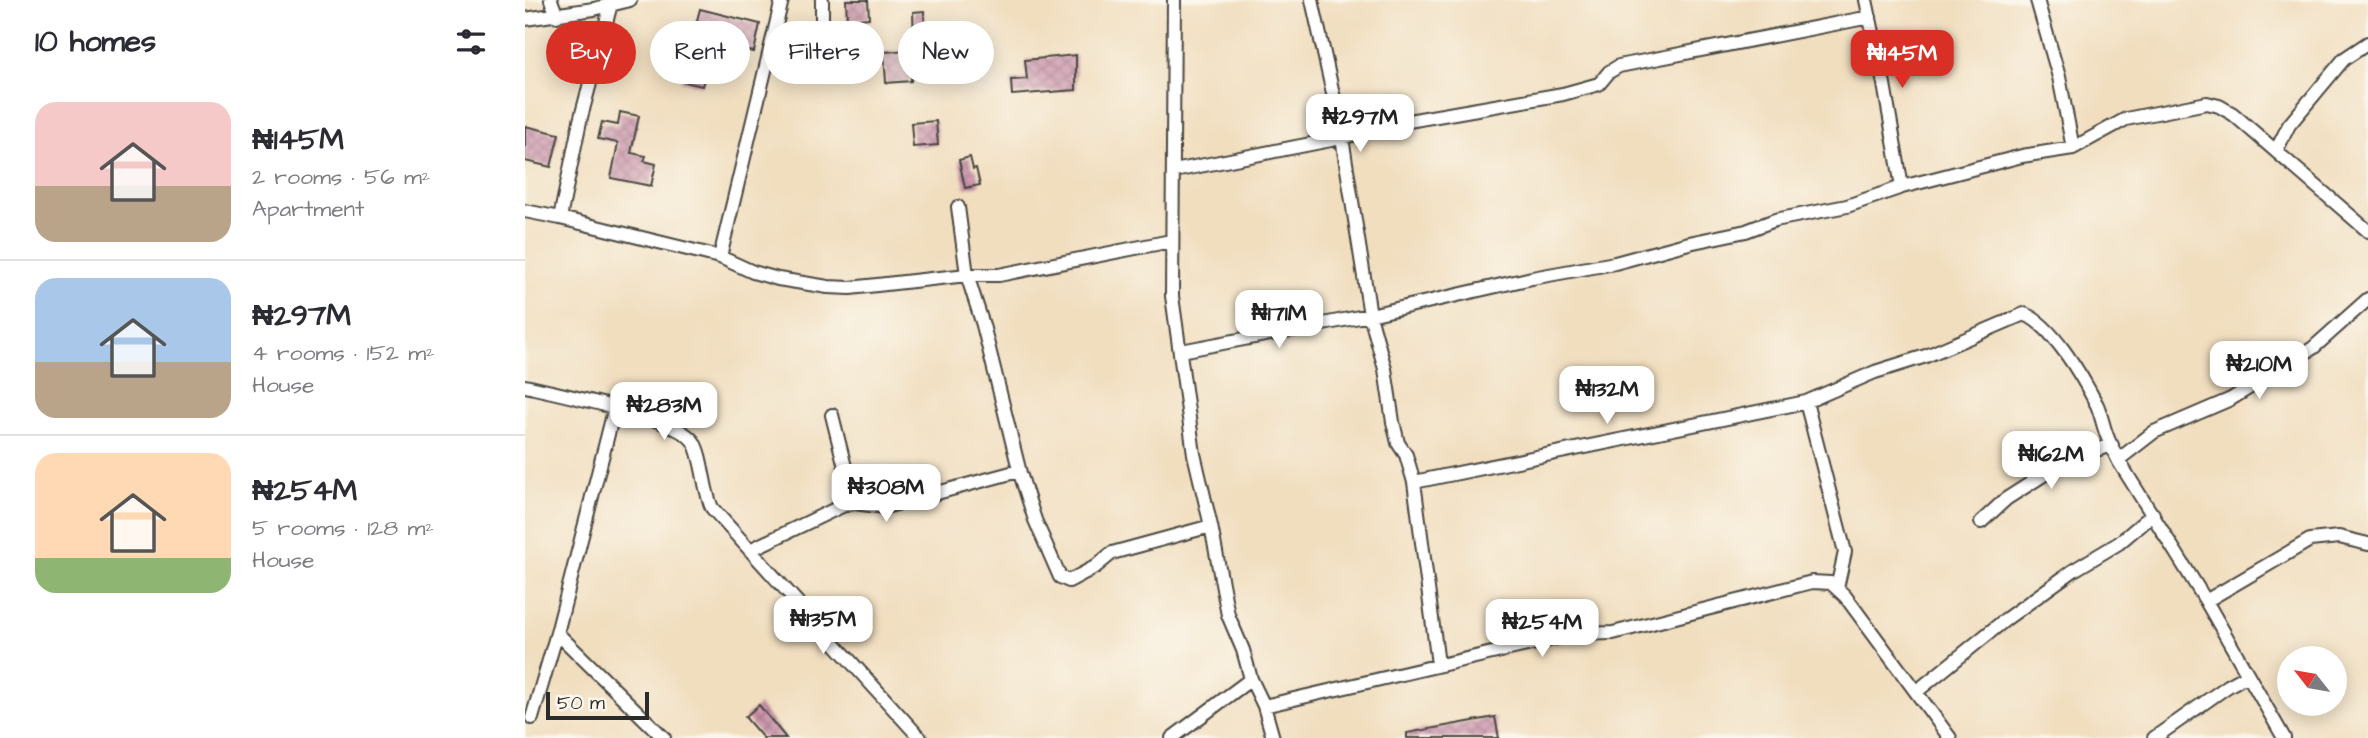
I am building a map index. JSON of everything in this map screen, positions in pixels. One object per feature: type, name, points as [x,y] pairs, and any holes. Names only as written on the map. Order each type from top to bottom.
[{"type":"street","points":[[551,0],[557,16]]},
{"type":"street","points":[[525,19],[557,16],[630,0]]},
{"type":"street","points":[[720,257],[782,0]]},
{"type":"street","points":[[822,0],[822,21]]},
{"type":"street","points":[[1174,0],[1172,296],[1194,454],[1228,615],[1244,650],[1251,679],[1264,706],[1273,738]]},
{"type":"street","points":[[1311,0],[1340,125],[1370,315],[1385,369],[1398,443],[1406,455],[1414,482],[1438,664]]},
{"type":"street","points":[[1866,0],[1902,187]]},
{"type":"street","points":[[2037,0],[2059,76],[2073,148]]},
{"type":"street","points":[[560,218],[580,121],[611,4]]},
{"type":"street","points":[[1174,171],[1341,138],[1397,123],[1563,94],[1598,84],[1619,66],[1870,18]]},
{"type":"street","points":[[2276,150],[2289,125],[2344,59],[2368,43]]},
{"type":"street","points":[[1181,351],[1370,315],[1532,278],[1615,263],[1746,230],[1775,220],[1847,206],[1902,187],[2022,156],[2073,148],[2126,119],[2207,103],[2233,114],[2368,231]]},
{"type":"street","points":[[958,207],[967,275],[983,326],[1020,473],[1035,520],[1060,577],[1069,581],[1095,567],[1112,553],[1211,526]]},
{"type":"street","points":[[525,211],[720,257],[753,272],[828,287],[869,287],[967,275],[999,275],[1171,241]]},
{"type":"street","points":[[2118,460],[2154,432],[2231,399],[2313,348],[2368,299]]},
{"type":"street","points":[[1414,482],[1806,402],[1875,372],[1926,356],[2024,314],[2034,318],[2052,337],[2079,373],[2098,408],[2118,460],[2206,601],[2284,738]]},
{"type":"street","points":[[525,386],[615,407],[686,432],[696,445],[706,496],[712,508],[920,738]]},
{"type":"street","points":[[1806,402],[1845,552],[1837,588]]},
{"type":"street","points":[[533,719],[615,407]]},
{"type":"street","points":[[832,415],[854,503]]},
{"type":"street","points":[[1981,522],[2006,499],[2070,458],[2112,445]]},
{"type":"street","points":[[750,550],[842,506],[854,503],[885,508],[1011,473],[1020,473]]},
{"type":"street","points":[[1916,692],[2006,619],[2074,570],[2113,547],[2153,514]]},
{"type":"street","points":[[2206,601],[2311,540],[2339,537],[2368,544]]},
{"type":"street","points":[[1264,706],[1574,634],[1613,633],[1812,582],[1831,583],[1837,588],[1950,738]]},
{"type":"street","points":[[557,633],[664,738]]},
{"type":"street","points":[[2154,738],[2248,675]]},
{"type":"street","points":[[1173,738],[1251,679]]},
{"type":"building","points":[[846,0],[868,0],[869,18],[847,20]]},
{"type":"building","points":[[700,9],[748,21],[697,21]]},
{"type":"building","points":[[924,11],[924,21],[913,21],[913,12]]},
{"type":"building","points":[[750,22],[760,24],[754,52],[750,51]]},
{"type":"building","points":[[898,51],[898,82],[886,83],[884,52]]},
{"type":"building","points":[[1076,55],[1076,90],[1012,95],[1011,80],[1027,79],[1025,60]]},
{"type":"building","points":[[620,112],[639,116],[631,153],[646,156],[644,161],[656,164],[651,186],[611,178],[618,143],[598,139],[602,122],[618,125]]},
{"type":"building","points":[[936,121],[938,145],[913,147],[911,123]]},
{"type":"building","points":[[525,126],[559,134],[551,167],[525,161]]},
{"type":"building","points":[[970,157],[980,185],[965,188],[959,160]]},
{"type":"building","points":[[759,705],[786,738],[763,738],[745,717]]},
{"type":"building","points":[[1495,717],[1499,738],[1407,738],[1407,733]]}]
